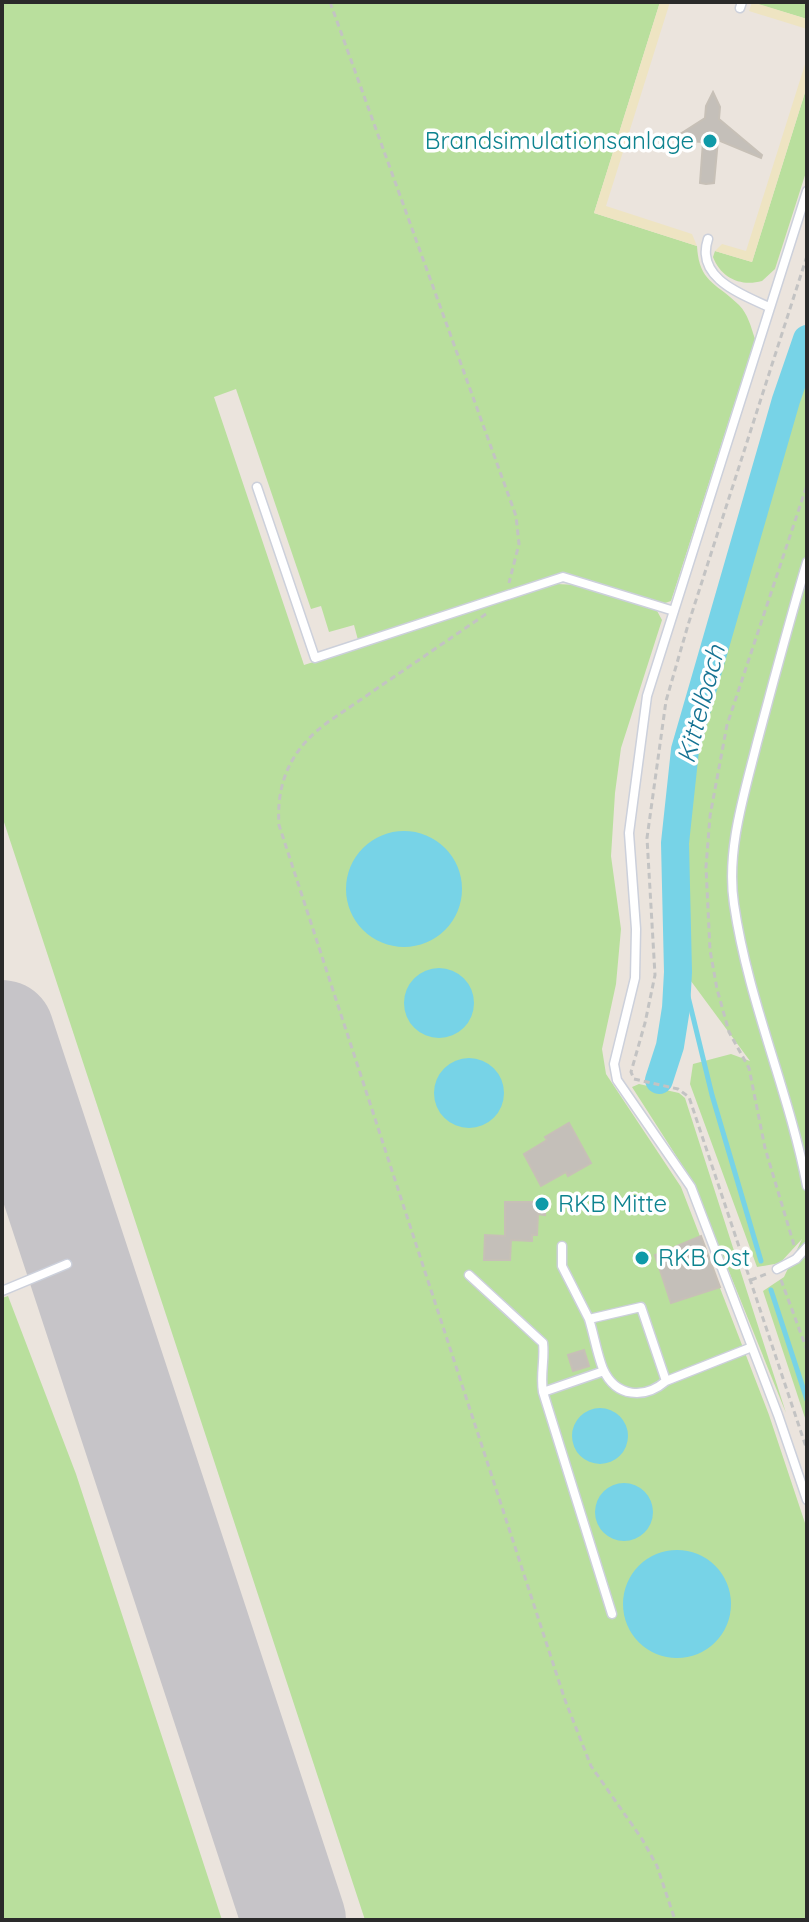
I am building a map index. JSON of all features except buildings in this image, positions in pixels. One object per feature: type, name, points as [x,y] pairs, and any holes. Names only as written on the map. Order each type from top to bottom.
[{"type":"lane","points":[[807,191],[647,696],[629,833],[636,929],[635,978],[614,1064],[617,1080],[691,1187],[807,1500]]},
{"type":"lane","points":[[708,239],[705,256],[713,275],[769,307]]},
{"type":"lane","points":[[257,487],[315,658],[563,577],[674,611]]},
{"type":"lane","points":[[807,562],[781,649],[733,855],[734,902],[742,945],[807,1186]]},
{"type":"lane","points":[[562,1246],[562,1266],[589,1319],[604,1371],[617,1387],[633,1394],[655,1391],[666,1381],[752,1347]]},
{"type":"lane","points":[[777,1269],[796,1259],[807,1247]]},
{"type":"lane","points":[[2,1291],[67,1264]]},
{"type":"lane","points":[[469,1275],[543,1343],[540,1374],[543,1392],[612,1614]]},
{"type":"lane","points":[[589,1319],[641,1307],[666,1381]]},
{"type":"lane","points":[[543,1392],[604,1371]]},
{"type":"path","points":[[330,2],[516,516],[519,544],[514,572],[501,597],[482,618],[328,722],[305,741],[295,753],[282,781],[279,825],[565,1700],[591,1766],[657,1866],[675,1920]]},
{"type":"path","points":[[807,256],[666,701],[647,838],[655,975],[631,1072],[634,1079],[678,1089],[689,1097],[807,1450]]},
{"type":"path","points":[[794,1245],[765,1148],[749,1068],[729,1032],[717,989],[710,950],[706,867],[710,816],[727,725],[807,485]]},
{"type":"path","points":[[751,1280],[777,1269],[807,1350]]},
{"type":"green space","points":[[2,2],[660,2],[594,213],[697,246],[705,275],[742,309],[755,339],[671,601],[662,604],[566,574],[548,577],[358,640],[354,625],[329,632],[321,606],[311,609],[236,389],[214,397],[304,665],[557,584],[577,585],[656,609],[662,620],[621,748],[611,856],[621,929],[616,984],[602,1049],[606,1074],[681,1187],[769,1415],[807,1529],[807,1920],[365,1920],[2,816]]},
{"type":"green space","points":[[807,2],[807,19],[757,4]]},
{"type":"green space","points":[[807,86],[807,169],[775,269],[762,281],[739,282],[721,270],[713,257],[715,251],[752,262]]},
{"type":"green space","points":[[807,374],[807,1424],[763,1291],[784,1277],[802,1239],[780,1263],[757,1267],[690,1084],[693,1064],[731,1054],[750,1061],[685,973],[684,897],[689,758]]},
{"type":"green space","points":[[639,1084],[679,1093],[685,1098],[786,1413],[693,1182],[632,1087]]},
{"type":"green space","points":[[8,1296],[76,1474],[222,1920],[2,1920],[2,1298]]},
{"type":"sand","points":[[660,2],[670,2],[606,206],[692,234],[697,246],[594,213]]},
{"type":"sand","points":[[752,2],[807,19],[807,29],[749,11]]},
{"type":"sand","points":[[807,58],[807,86],[752,262],[715,251],[722,244],[746,251]]},
{"type":"water","points":[[404,831],[426,835],[445,848],[458,867],[462,889],[458,911],[445,930],[426,943],[404,947],[382,943],[363,930],[350,911],[346,889],[350,867],[363,848],[382,835]]},
{"type":"water","points":[[432,968],[446,968],[468,983],[474,1003],[472,1016],[464,1028],[446,1038],[432,1038],[410,1023],[404,1010],[404,996],[419,974]]},
{"type":"water","points":[[462,1058],[476,1058],[498,1073],[504,1093],[502,1106],[494,1118],[476,1128],[462,1128],[440,1113],[434,1100],[434,1086],[449,1064]]},
{"type":"water","points":[[600,1408],[620,1416],[628,1436],[620,1456],[600,1464],[580,1456],[572,1436],[580,1416]]},
{"type":"water","points":[[624,1483],[644,1492],[653,1512],[644,1532],[624,1541],[604,1532],[595,1512],[604,1492]]},
{"type":"water","points":[[677,1550],[698,1554],[716,1565],[727,1583],[731,1604],[727,1625],[716,1643],[698,1654],[677,1658],[656,1654],[638,1643],[627,1625],[623,1604],[627,1583],[638,1565],[656,1554]]},
{"type":"waterway","name":"Kittelbach","points":[[659,1080],[670,1046],[676,1008],[675,843],[685,750],[786,400],[807,339]]},
{"type":"waterway","points":[[678,972],[686,988],[712,1095],[761,1261]]},
{"type":"waterway","points":[[771,1290],[807,1400]]},
{"type":"taxiway","points":[[2,1144],[67,1264],[120,1390]]},
{"type":"runway","points":[[2,1032],[294,1920]]},
{"type":"place","name":"Brandsimulationsanlage","points":[[710,141]]},
{"type":"place","name":"RKB Mitte","points":[[542,1204]]},
{"type":"place","name":"RKB Ost","points":[[642,1258]]}]
